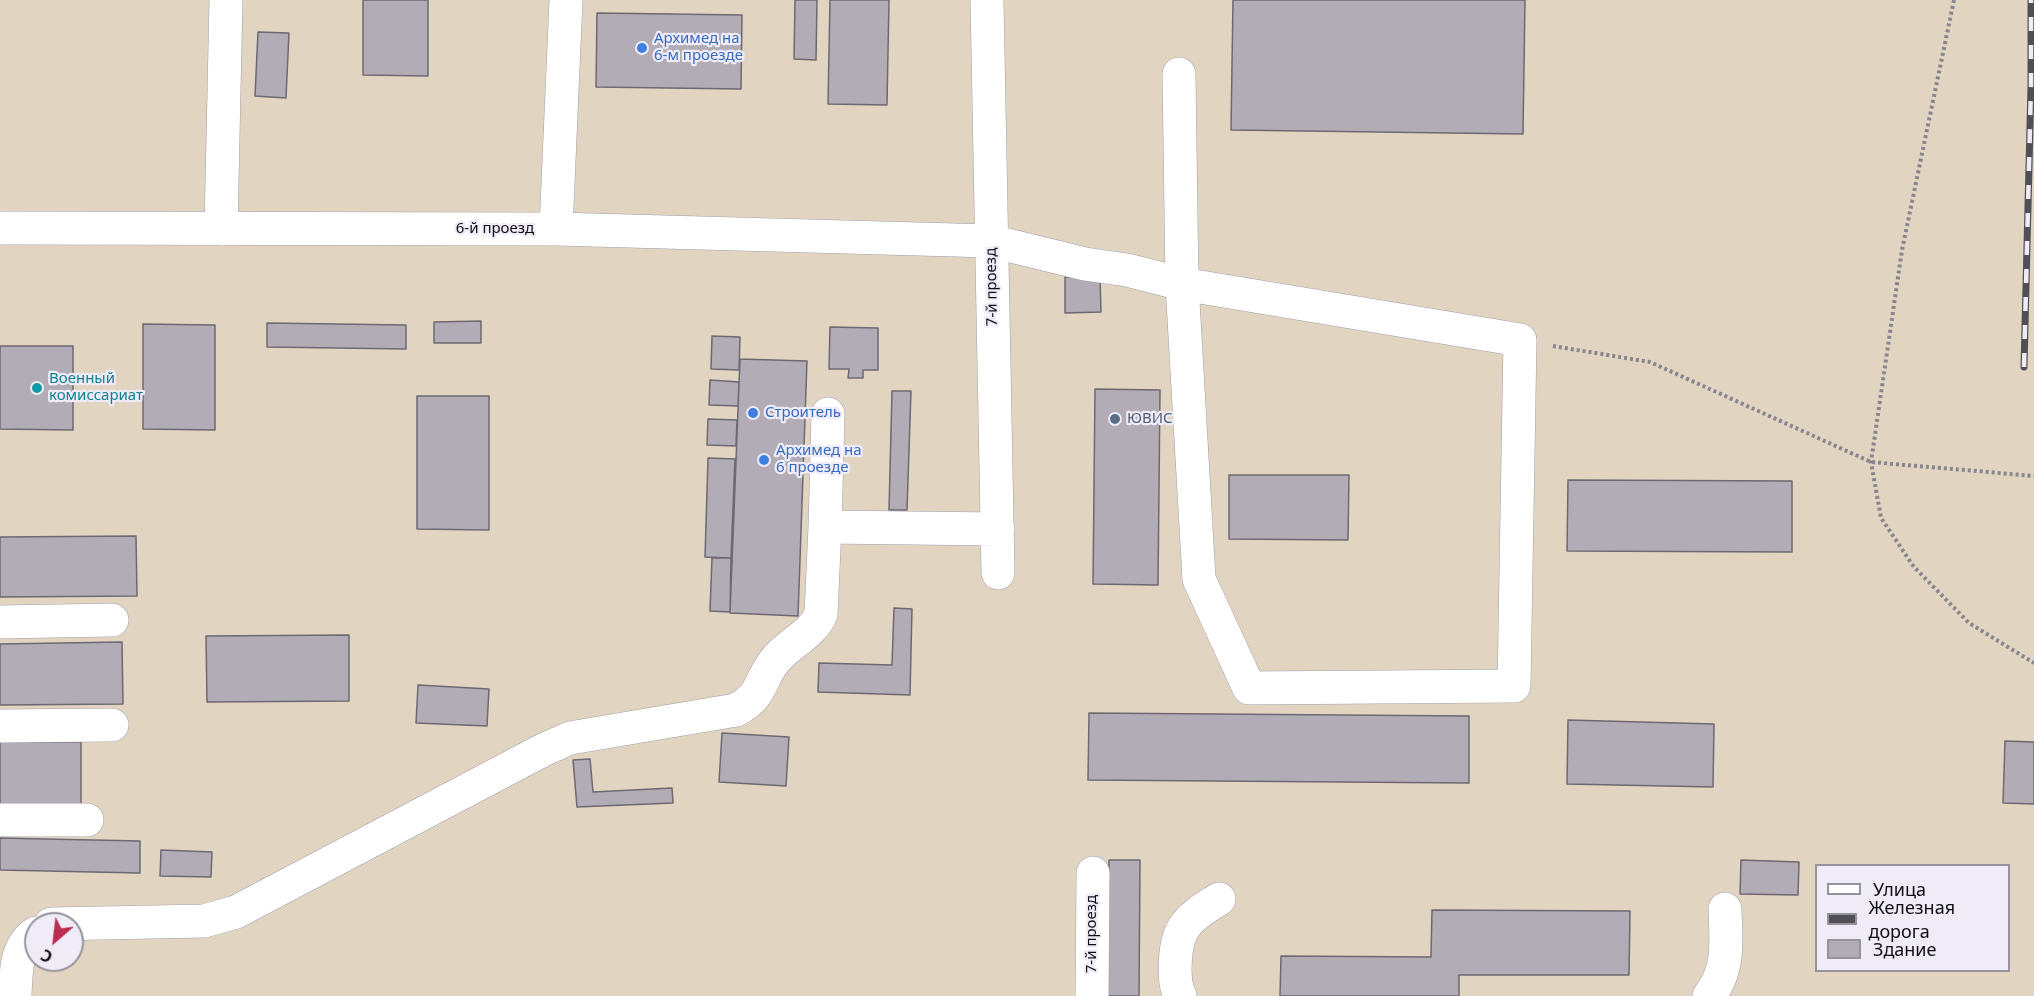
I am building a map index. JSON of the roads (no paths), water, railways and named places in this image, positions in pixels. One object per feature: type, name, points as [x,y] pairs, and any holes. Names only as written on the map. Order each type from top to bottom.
[{"type":"street","points":[[220,229],[226,0]]},
{"type":"street","points":[[556,229],[566,0]]},
{"type":"street","name":"7-й проезд","points":[[987,0],[998,573]]},
{"type":"street","points":[[1179,74],[1182,284]]},
{"type":"street","name":"6-й проезд","points":[[0,228],[556,229],[991,242],[1085,264],[1127,270],[1182,284],[1520,340],[1514,686],[1249,688],[1199,579],[1182,284]]},
{"type":"street","points":[[84,923],[204,921],[236,912],[543,750],[570,738],[736,710],[749,704],[758,693],[777,657],[817,624],[821,614],[828,414]]},
{"type":"street","points":[[825,527],[998,529]]},
{"type":"street","points":[[0,622],[112,620]]},
{"type":"street","points":[[0,726],[112,725]]},
{"type":"street","points":[[0,820],[87,819]]},
{"type":"street","name":"7-й проезд","points":[[1092,996],[1093,873]]},
{"type":"street","points":[[1180,996],[1176,988],[1175,968],[1183,927],[1196,914],[1219,899]]},
{"type":"street","points":[[1709,996],[1718,985],[1726,954],[1725,909]]},
{"type":"street","points":[[15,996],[15,976],[20,951],[24,946]]},
{"type":"railway","points":[[2024,367],[2031,0]]},
{"type":"place","name":"Архимед на 6-м проезде","points":[[642,48]]},
{"type":"place","name":"Военный комиссариат","points":[[37,388]]},
{"type":"place","name":"Строитель","points":[[753,413]]},
{"type":"place","name":"ЮВИС","points":[[1115,419]]},
{"type":"place","name":"Архимед на 6 проезде","points":[[764,460]]}]
